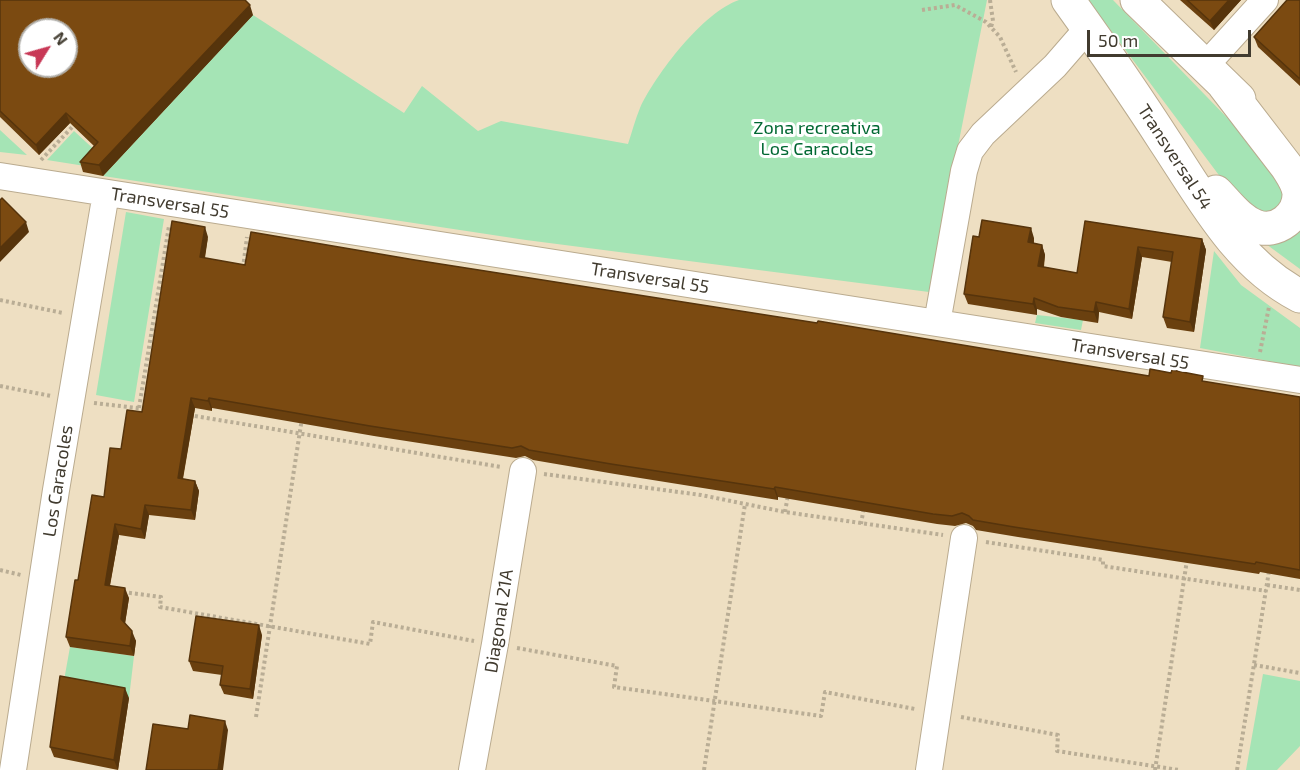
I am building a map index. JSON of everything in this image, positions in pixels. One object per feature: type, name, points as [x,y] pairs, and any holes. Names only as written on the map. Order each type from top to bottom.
[{"type":"main road","name":"Transversal 54","points":[[1068,0],[1164,140],[1209,211],[1232,241],[1256,265],[1291,292]]},
{"type":"main road","points":[[1137,0],[1214,76],[1300,151]]},
{"type":"main road","points":[[1164,140],[1245,221],[1262,229],[1274,228],[1283,224],[1292,215],[1297,206],[1299,194],[1296,182],[1287,167],[1214,76]]},
{"type":"street","points":[[1214,76],[1265,0]]},
{"type":"street","points":[[937,323],[964,171],[970,151],[983,134],[1055,66],[1088,28]]},
{"type":"street","name":"Transversal 55","points":[[0,176],[172,205],[250,215],[1300,381]]},
{"type":"street","name":"Los Caracoles","points":[[13,770],[106,193]]},
{"type":"street","name":"Diagonal 21A","points":[[472,770],[523,471]]},
{"type":"street","points":[[929,770],[964,538]]},
{"type":"path","points":[[990,0],[993,21],[991,27]]},
{"type":"path","points":[[922,10],[955,5],[986,22],[1000,38],[1014,65],[1024,97]]},
{"type":"path","points":[[38,164],[78,120]]},
{"type":"path","points":[[139,408],[172,205]]},
{"type":"path","points":[[242,272],[250,215]]},
{"type":"path","points":[[1257,374],[1269,307],[1291,292]]},
{"type":"path","points":[[0,300],[85,318]]},
{"type":"path","points":[[0,386],[71,400],[151,410]]},
{"type":"path","points":[[256,717],[303,410]]},
{"type":"path","points":[[186,415],[523,471],[701,495],[785,512],[1103,560]]},
{"type":"path","points":[[621,485],[623,473]]},
{"type":"path","points":[[701,495],[703,484]]},
{"type":"path","points":[[785,512],[789,489]]},
{"type":"path","points":[[861,524],[865,501]]},
{"type":"path","points":[[704,770],[745,504]]},
{"type":"path","points":[[1023,548],[1025,537]]},
{"type":"path","points":[[1105,549],[1103,566],[1184,579],[1300,590]]},
{"type":"path","points":[[1155,769],[1187,556]]},
{"type":"path","points":[[1237,770],[1270,563]]},
{"type":"path","points":[[115,590],[160,597],[160,607],[370,644],[373,622],[617,666],[614,687],[714,702],[821,716],[825,692],[1058,735],[1057,751],[1155,769],[1179,770]]},
{"type":"path","points":[[1254,665],[1300,673]]},
{"type":"green space","name":"Zona recreativa Los Caracoles","points":[[739,0],[987,0],[929,292],[526,240],[103,176],[253,15],[404,113],[422,86],[478,131],[501,121],[628,144],[647,94],[669,62],[696,30],[725,7]]},
{"type":"green space","points":[[1088,0],[1113,0],[1269,161],[1287,176],[1281,210],[1264,217],[1233,194]]},
{"type":"green space","points":[[0,130],[27,155],[0,152]]},
{"type":"green space","points":[[74,131],[98,153],[85,166],[47,160]]},
{"type":"green space","points":[[126,212],[164,219],[134,402],[96,395]]},
{"type":"green space","points":[[1300,228],[1300,269],[1251,233]]},
{"type":"green space","points":[[1214,251],[1241,285],[1300,328],[1300,367],[1200,348]]},
{"type":"green space","points":[[1037,315],[1083,320],[1081,330],[1035,323]]},
{"type":"green space","points":[[70,647],[134,656],[129,698],[63,686]]},
{"type":"green space","points":[[1263,674],[1300,681],[1300,746],[1277,770],[1246,770]]},
{"type":"building","points":[[0,0],[245,0],[250,5],[99,165],[80,162],[98,142],[66,113],[36,145],[0,111]]},
{"type":"building","points":[[1187,0],[1229,0],[1210,21]]},
{"type":"building","points":[[1287,0],[1300,0],[1300,79],[1254,37]]},
{"type":"building","points":[[2,198],[26,222],[0,248],[0,200]]},
{"type":"building","points":[[982,220],[1031,228],[1028,242],[1042,245],[1038,266],[1077,273],[1085,221],[1202,239],[1190,322],[1163,317],[1173,252],[1138,247],[1129,309],[1096,302],[1094,312],[1058,307],[1034,298],[1033,304],[964,294],[973,236],[979,237]]},
{"type":"building","points":[[172,221],[205,227],[200,257],[245,265],[251,232],[415,260],[817,323],[818,321],[1149,376],[1150,369],[1171,373],[1172,370],[1203,376],[1202,381],[1300,397],[1300,570],[1014,527],[973,520],[962,513],[952,516],[933,514],[775,487],[774,489],[611,464],[529,450],[521,446],[512,448],[209,398],[208,401],[191,398],[178,478],[195,481],[191,510],[145,505],[141,529],[115,524],[105,585],[125,588],[121,619],[132,631],[130,646],[66,637],[92,495],[104,497],[110,448],[121,449],[127,410],[142,412]]},
{"type":"building","points":[[196,616],[259,625],[250,689],[220,685],[223,666],[189,661]]},
{"type":"building","points":[[60,676],[125,688],[114,760],[50,747]]},
{"type":"building","points":[[190,715],[225,721],[218,770],[146,770],[153,724],[188,729]]}]
